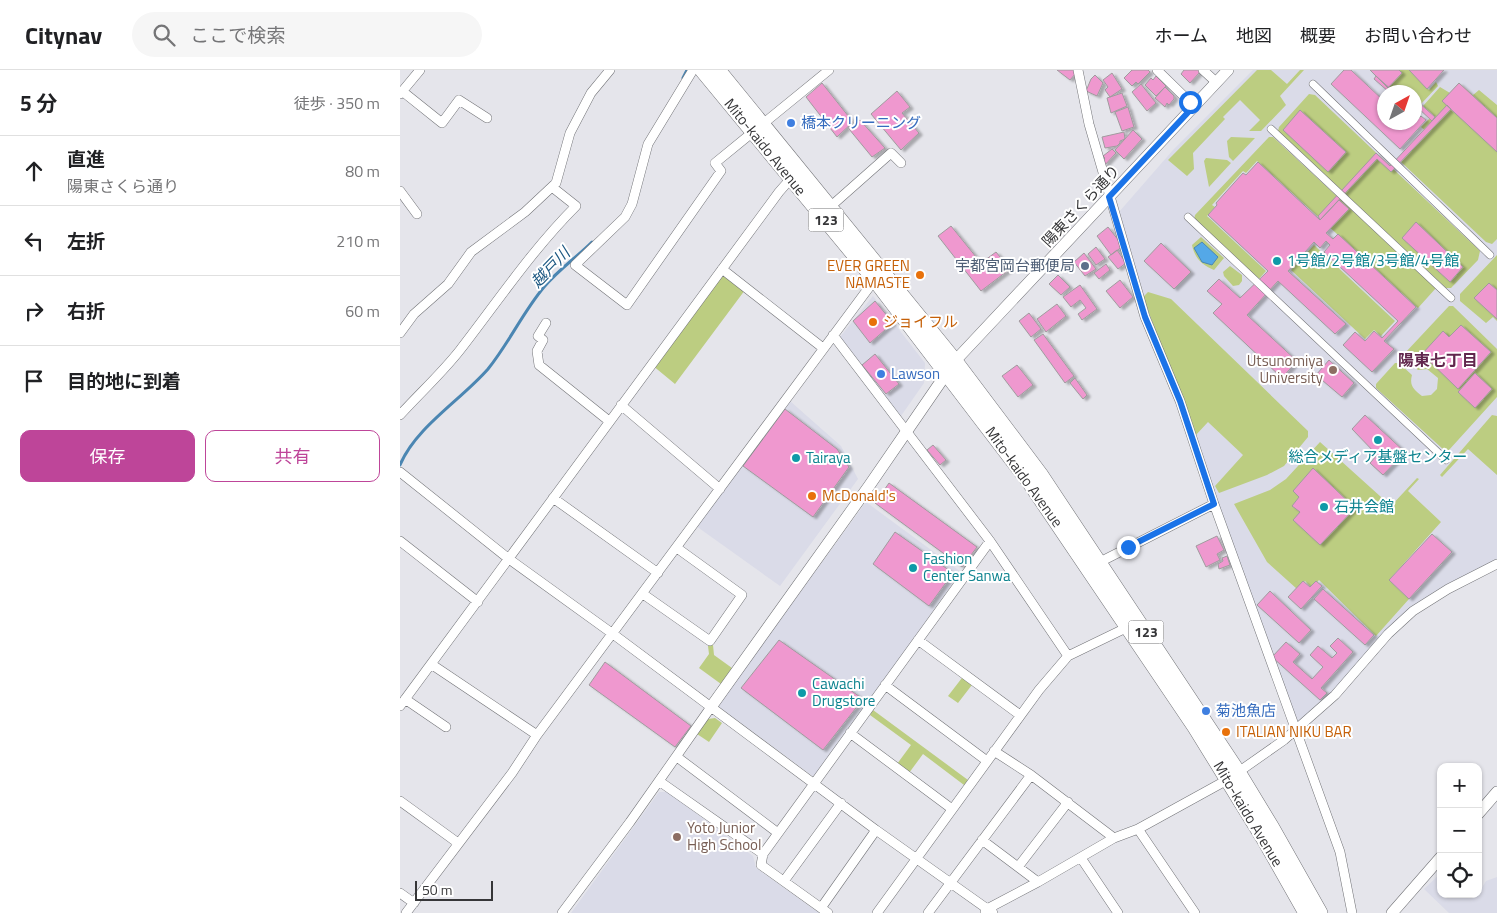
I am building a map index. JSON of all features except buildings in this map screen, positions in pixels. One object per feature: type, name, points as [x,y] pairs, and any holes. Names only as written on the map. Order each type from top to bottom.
[{"type":"highway","name":"Mito-kaido Avenue","points":[[702,70],[758,128]]},
{"type":"highway","name":"Mito-kaido Avenue","points":[[718,70],[758,128],[951,367],[1030,483],[1095,565],[1233,776],[1272,828],[1320,913]]},
{"type":"highway","name":"Mito-kaido Avenue","points":[[795,174],[830,207],[878,275]]},
{"type":"highway","name":"Mito-kaido Avenue","points":[[1233,776],[1306,913]]},
{"type":"street","points":[[420,70],[401,93],[442,122],[459,100],[487,118]]},
{"type":"street","points":[[400,333],[414,314],[448,284],[471,252],[525,212],[556,184],[570,133],[591,93],[610,70]]},
{"type":"street","points":[[693,70],[648,144],[632,204],[625,217],[575,265],[627,305],[722,172],[715,163],[829,70]]},
{"type":"street","points":[[1078,70],[1089,124],[1145,317],[1180,401],[1214,504],[1340,852],[1352,913]]},
{"type":"street","points":[[1157,70],[1194,106]]},
{"type":"street","points":[[1203,70],[1216,82]]},
{"type":"street","name":"陽東さくら通り","points":[[711,707],[951,367],[1228,70]]},
{"type":"street","points":[[1313,84],[1490,255]]},
{"type":"street","points":[[1271,129],[1451,298]]},
{"type":"street","points":[[830,207],[891,153],[901,163]]},
{"type":"street","points":[[446,727],[403,702],[478,602],[609,420],[652,366],[779,192],[795,174]]},
{"type":"street","points":[[400,415],[458,351],[516,275],[552,231],[576,206],[552,188]]},
{"type":"street","points":[[400,191],[417,214]]},
{"type":"street","points":[[1188,217],[1446,460]]},
{"type":"street","points":[[722,268],[823,348]]},
{"type":"street","points":[[406,913],[512,773],[537,735],[878,275]]},
{"type":"street","points":[[546,323],[538,336],[543,340],[537,351],[539,365],[609,420]]},
{"type":"street","points":[[833,335],[990,541],[1068,656]]},
{"type":"street","points":[[621,405],[720,489]]},
{"type":"street","points":[[400,472],[509,559],[876,830],[951,882],[988,912],[1114,838],[1138,829],[1233,776],[1284,740],[1335,696],[1388,634],[1413,611],[1448,589],[1497,564]]},
{"type":"street","points":[[553,498],[658,572]]},
{"type":"street","points":[[1095,565],[1214,504]]},
{"type":"street","points":[[400,541],[478,602]]},
{"type":"street","points":[[876,830],[825,911],[761,864],[763,854],[990,541]]},
{"type":"street","points":[[643,594],[710,641],[742,595],[677,548]]},
{"type":"street","points":[[877,913],[1020,715],[1068,656],[1134,625]]},
{"type":"street","points":[[918,640],[1020,715]]},
{"type":"street","points":[[431,664],[537,735]]},
{"type":"street","points":[[885,685],[987,760]]},
{"type":"street","points":[[562,913],[711,707]]},
{"type":"street","points":[[850,733],[952,809]]},
{"type":"street","points":[[994,751],[1031,775],[1114,838]]},
{"type":"street","points":[[676,757],[778,833]]},
{"type":"street","points":[[928,913],[1031,775]]},
{"type":"street","points":[[659,781],[763,854]]},
{"type":"street","points":[[1482,809],[1497,792]]},
{"type":"street","points":[[400,801],[458,843]]},
{"type":"street","points":[[1018,867],[1068,802]]},
{"type":"street","points":[[784,881],[840,803]]},
{"type":"street","points":[[1138,829],[1195,913]]},
{"type":"street","points":[[982,840],[1038,882]]},
{"type":"street","points":[[1081,858],[1118,913]]},
{"type":"street","points":[[1392,913],[1437,862]]},
{"type":"street","points":[[400,893],[414,903]]},
{"type":"shaded area","name":"Utsunomiya University","points":[[1253,70],[1497,70],[1497,560],[1423,601],[1333,694],[1296,723],[1156,336],[1119,212],[1173,150]]},
{"type":"shaded area","points":[[873,296],[925,363],[924,383],[901,416],[839,339]]},
{"type":"shaded area","points":[[790,401],[841,446],[858,479],[780,586],[696,526]]},
{"type":"shaded area","points":[[866,502],[961,572],[814,777],[718,706]]},
{"type":"shaded area","name":"Yoto Junior High School","points":[[659,792],[668,792],[753,856],[756,868],[819,913],[571,913]]},
{"type":"shaded area","points":[[1437,877],[1437,898],[1482,898],[1482,888],[1486,881],[1497,877],[1497,913],[1449,913],[1424,889]]},
{"type":"green space","points":[[1257,70],[1271,70],[1287,84],[1300,70],[1304,70],[1280,96],[1286,105],[1261,131],[1249,131],[1260,120],[1240,100],[1193,153],[1194,169],[1187,176],[1168,160]]},
{"type":"green space","points":[[1399,70],[1409,70],[1429,90],[1436,82],[1438,86],[1422,103],[1422,85],[1390,85]]},
{"type":"green space","points":[[1459,83],[1473,95],[1479,90],[1497,105],[1497,239],[1492,244],[1486,242],[1401,162],[1428,133],[1422,126],[1433,115],[1423,106],[1440,87],[1450,93]]},
{"type":"green space","points":[[1309,94],[1315,95],[1480,251],[1478,260],[1451,288],[1446,288],[1278,131],[1279,127]]},
{"type":"green space","points":[[1231,137],[1255,138],[1233,161],[1229,157],[1227,141]]},
{"type":"green space","points":[[1269,137],[1273,137],[1436,288],[1418,308],[1257,161],[1246,173],[1243,171],[1212,205],[1215,207],[1207,216],[1266,271],[1258,280],[1194,220],[1195,215]]},
{"type":"green space","points":[[1206,158],[1227,160],[1231,163],[1209,187],[1204,161]]},
{"type":"green space","points":[[1201,237],[1224,258],[1214,270],[1200,261],[1193,250],[1192,245]]},
{"type":"green space","points":[[1314,245],[1395,321],[1381,336],[1374,330],[1365,339],[1291,270]]},
{"type":"green space","points":[[1497,255],[1497,321],[1493,317],[1486,323],[1460,301],[1460,294]]},
{"type":"green space","points":[[1230,266],[1242,275],[1242,281],[1239,285],[1233,286],[1224,276],[1223,272]]},
{"type":"green space","points":[[723,274],[745,290],[675,384],[652,365]]},
{"type":"green space","points":[[1148,292],[1171,299],[1308,431],[1308,437],[1284,466],[1267,475],[1219,493],[1215,486],[1243,455],[1208,422],[1195,436],[1143,297]]},
{"type":"green space","points":[[1449,306],[1453,306],[1497,349],[1497,397],[1449,450],[1445,451],[1376,388],[1376,384],[1395,363],[1399,363],[1412,375],[1411,382],[1413,387],[1422,396],[1431,395],[1437,389],[1438,378],[1427,369],[1418,370],[1404,357],[1405,353]]},
{"type":"green space","points":[[1492,415],[1497,416],[1497,475],[1468,449],[1442,477],[1440,475]]},
{"type":"green space","points":[[1320,442],[1391,506],[1417,478],[1419,479],[1408,491],[1441,522],[1389,580],[1409,599],[1376,636],[1319,580],[1312,588],[1305,581],[1297,589],[1267,562],[1234,504],[1270,490],[1286,479]]},
{"type":"green space","points":[[713,645],[714,655],[732,668],[721,684],[699,668],[709,654],[708,646]]},
{"type":"green space","points":[[965,674],[975,681],[958,703],[948,696]]},
{"type":"green space","points":[[873,710],[968,780],[964,785],[923,754],[909,773],[897,764],[911,745],[870,715]]},
{"type":"green space","points":[[715,718],[722,723],[709,742],[697,734],[708,719]]},
{"type":"water","points":[[1202,242],[1218,257],[1212,265],[1202,262],[1194,248]]},
{"type":"waterway","name":"越戸川","points":[[683,78],[687,70]]},
{"type":"waterway","name":"越戸川","points":[[400,465],[407,451],[417,438],[488,369],[544,287],[592,242]]},
{"type":"place","name":"橋本クリーニング","points":[[791,123]]},
{"type":"place","name":"1号館/2号館/3号館/4号館","points":[[1277,261]]},
{"type":"place","name":"宇都宮岡台郵便局","points":[[1085,266]]},
{"type":"place","name":"EVER GREEN NAMASTE","points":[[920,275]]},
{"type":"place","name":"ジョイフル","points":[[873,322]]},
{"type":"place","name":"Utsunomiya University","points":[[1333,370]]},
{"type":"place","name":"Lawson","points":[[881,374]]},
{"type":"place","name":"総合メディア基盤センター","points":[[1378,440]]},
{"type":"place","name":"Tairaya","points":[[796,458]]},
{"type":"place","name":"McDonald's","points":[[812,496]]},
{"type":"place","name":"石井会館","points":[[1324,507]]},
{"type":"place","name":"Fashion Center Sanwa","points":[[913,568]]},
{"type":"place","name":"Cawachi Drugstore","points":[[802,693]]},
{"type":"place","name":"菊池魚店","points":[[1206,711]]},
{"type":"place","name":"ITALIAN NIKU BAR","points":[[1226,732]]},
{"type":"place","name":"Yoto Junior High School","points":[[677,837]]},
{"type":"district","name":"陽東七丁目","points":[[1438,360]]},
{"type":"route","points":[[1128,547],[1214,504],[1180,401],[1145,317],[1109,197],[1194,106],[1190,102]]}]
